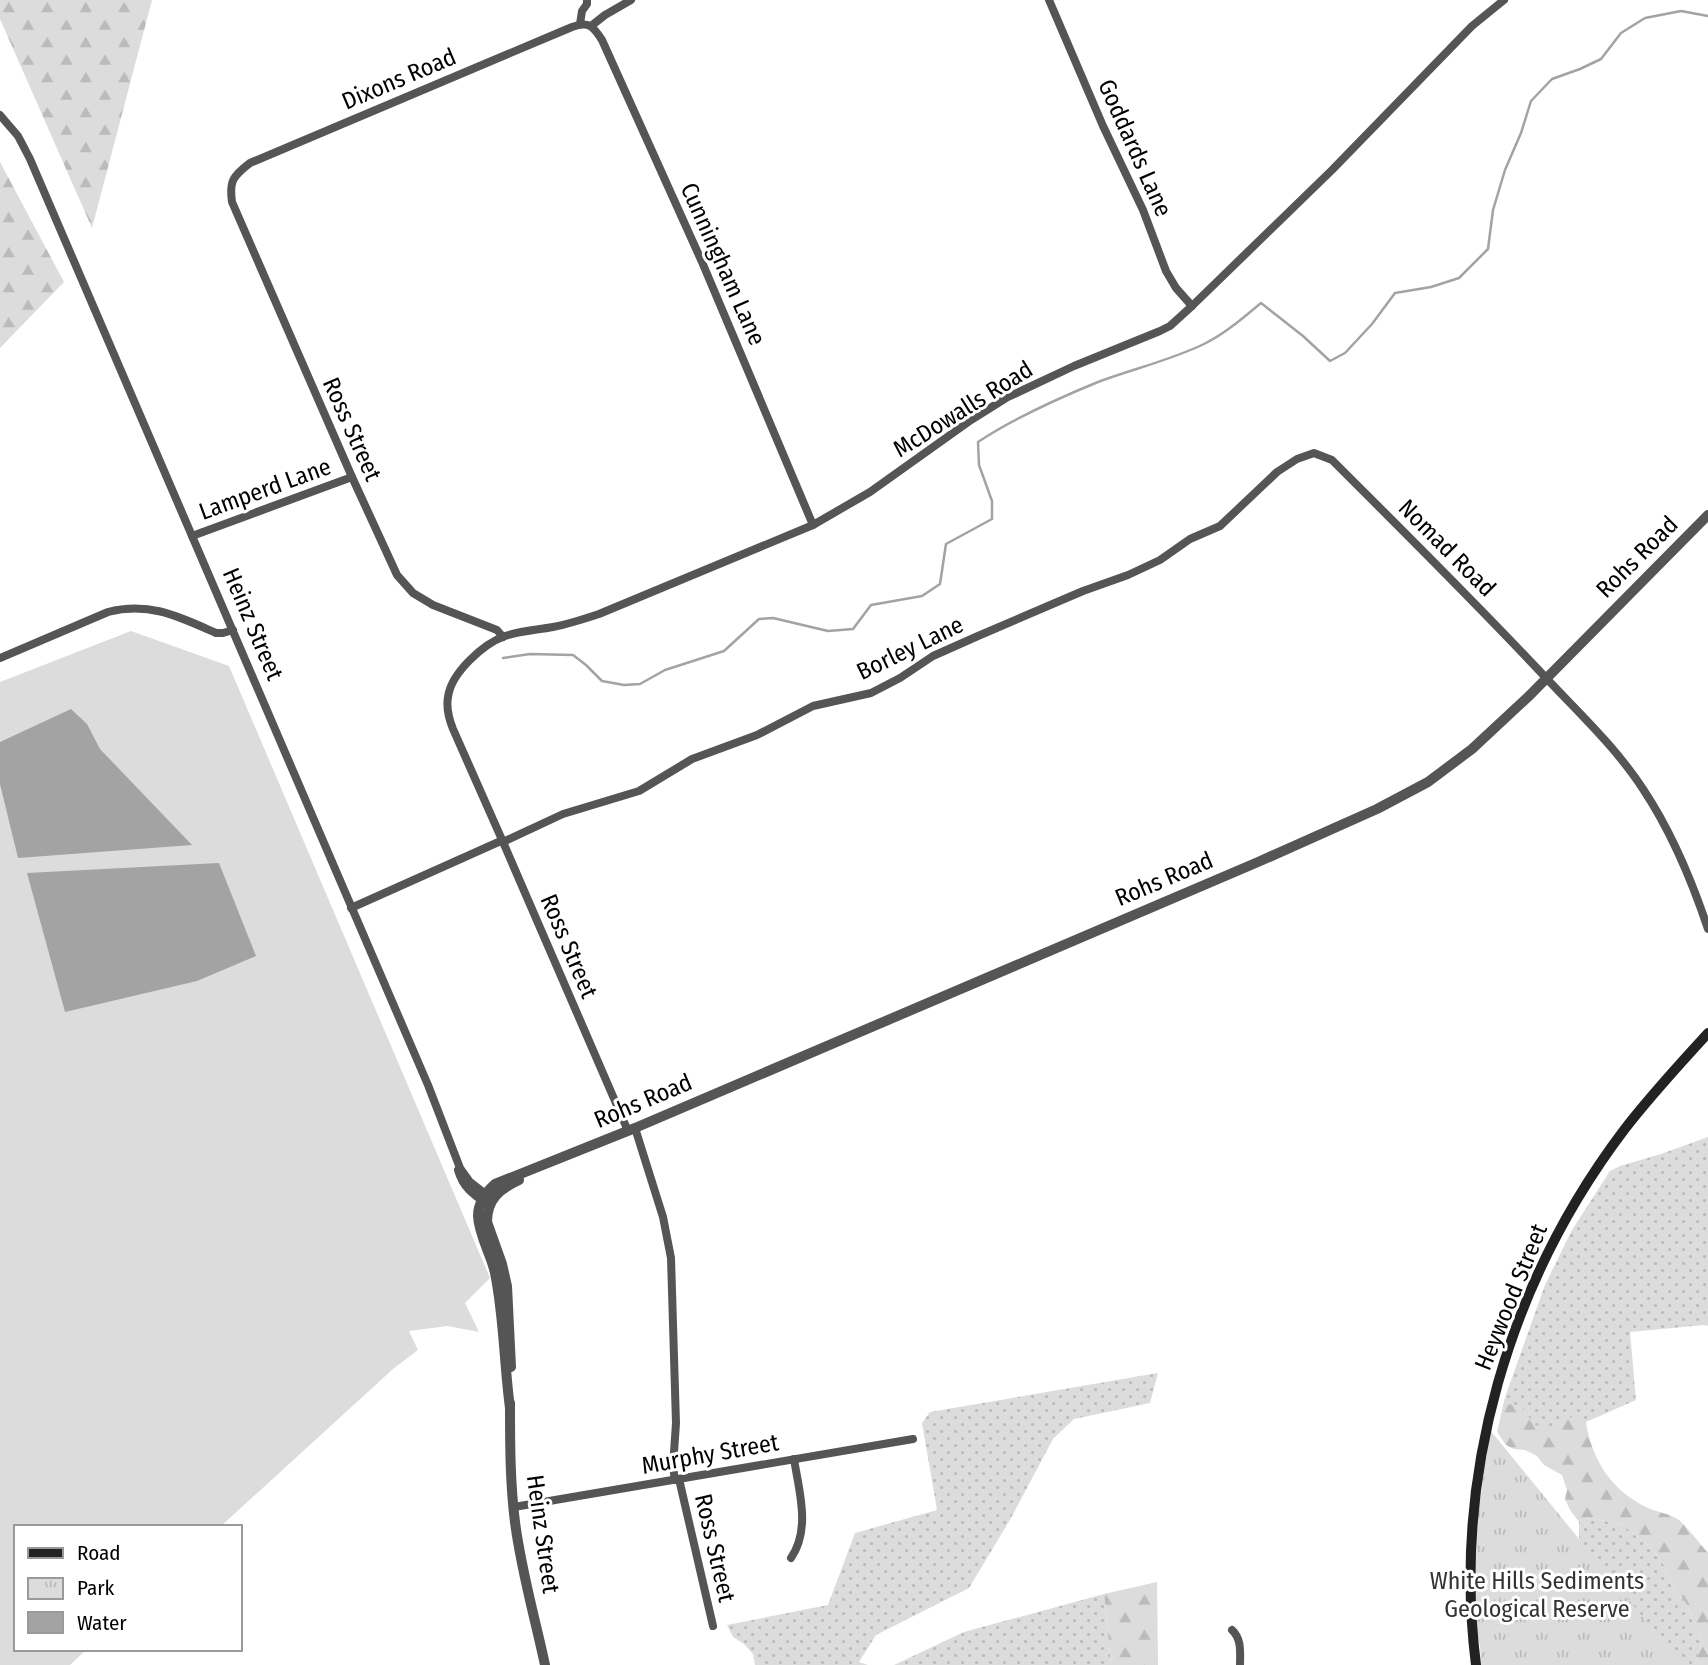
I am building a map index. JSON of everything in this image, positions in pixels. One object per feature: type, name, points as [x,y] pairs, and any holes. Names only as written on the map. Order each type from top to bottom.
[{"type":"main road","name":"Heywood Street","points":[[1476,1665],[1470,1571],[1473,1508],[1488,1419],[1513,1334],[1551,1247],[1593,1174],[1640,1110],[1708,1033]]},
{"type":"street","points":[[586,25],[582,11],[587,0]]},
{"type":"street","name":"Dixons Road","points":[[232,180],[250,163],[586,25],[631,0]]},
{"type":"street","name":"Goddards Lane","points":[[1049,0],[1103,126],[1143,210],[1166,271],[1176,288],[1192,306]]},
{"type":"street","name":"McDowalls Road","points":[[447,698],[453,682],[471,659],[488,644],[503,637],[555,627],[599,614],[813,525],[870,492],[1006,398],[1170,326],[1332,170],[1472,26],[1504,0]]},
{"type":"street","name":"Cunningham Lane","points":[[586,25],[602,40],[702,262],[813,525]]},
{"type":"street","name":"Heinz Street","points":[[0,115],[12,127],[30,159],[464,1175],[487,1200],[479,1208],[479,1224],[495,1273],[505,1323],[505,1375],[510,1408],[514,1507],[520,1550],[545,1665]]},
{"type":"street","name":"Ross Street","points":[[232,180],[232,202],[391,565],[413,593],[433,605],[497,630],[503,637]]},
{"type":"street","name":"Nomad Road","points":[[1314,453],[1332,460],[1546,678]]},
{"type":"street","name":"Borley Lane","points":[[351,908],[563,814],[639,790],[692,759],[757,735],[813,706],[871,693],[933,656],[1160,561],[1189,539],[1220,526],[1277,472],[1297,459],[1314,453]]},
{"type":"street","name":"Lamperd Lane","points":[[192,536],[352,477]]},
{"type":"street","name":"Rohs Road","points":[[487,1200],[495,1184],[501,1181],[631,1130],[1377,809],[1428,782],[1472,749],[1708,515]]},
{"type":"street","points":[[0,658],[108,612],[133,607],[165,611],[216,633],[233,630]]},
{"type":"street","points":[[1546,678],[1608,745],[1644,789],[1670,836],[1708,929]]},
{"type":"street","name":"Ross Street","points":[[447,698],[453,729],[631,1130],[663,1217],[671,1258],[676,1423],[673,1466],[713,1626]]},
{"type":"street","name":"Murphy Street","points":[[514,1507],[913,1439]]},
{"type":"street","points":[[791,1558],[798,1546],[803,1518],[794,1459]]},
{"type":"street","points":[[1232,1630],[1239,1640],[1241,1665]]},
{"type":"green space","points":[[0,0],[152,0],[92,228],[0,19]]},
{"type":"green space","points":[[0,162],[64,282],[0,348]]},
{"type":"green space","points":[[131,631],[229,666],[490,1278],[465,1303],[479,1332],[448,1326],[409,1331],[418,1350],[393,1369],[222,1525],[14,1525],[14,1651],[85,1651],[70,1665],[0,1665],[0,682]]},
{"type":"green space","points":[[1708,1137],[1708,1326],[1630,1332],[1636,1400],[1586,1422],[1574,1416],[1558,1428],[1540,1428],[1523,1410],[1508,1403],[1505,1397],[1545,1285],[1572,1230],[1610,1171]]},
{"type":"green space","points":[[1158,1373],[1150,1403],[1074,1419],[1053,1439],[1011,1518],[969,1588],[876,1635],[859,1662],[868,1665],[755,1665],[753,1654],[733,1637],[727,1625],[828,1605],[855,1533],[937,1510],[922,1423],[930,1412]]},
{"type":"green space","points":[[1505,1397],[1508,1403],[1523,1410],[1540,1428],[1558,1428],[1574,1415],[1580,1417],[1586,1422],[1599,1462],[1614,1484],[1635,1501],[1679,1520],[1708,1553],[1708,1665],[1699,1665],[1697,1657],[1703,1642],[1684,1599],[1674,1592],[1664,1565],[1652,1549],[1623,1525],[1592,1518],[1579,1522],[1565,1499],[1567,1490],[1562,1475],[1544,1465],[1537,1456],[1506,1445],[1497,1432]]},
{"type":"green space","name":"White Hills Sediments Geological Reserve","points":[[1490,1430],[1682,1665],[1481,1665],[1480,1646],[1467,1594]]},
{"type":"green space","points":[[1592,1518],[1623,1525],[1652,1549],[1664,1565],[1674,1592],[1684,1599],[1703,1642],[1697,1657],[1699,1665],[1485,1665],[1579,1549],[1579,1522]]},
{"type":"green space","points":[[1157,1582],[1158,1665],[1111,1665],[1104,1594]]},
{"type":"green space","points":[[1104,1594],[1111,1665],[894,1665],[964,1632]]},
{"type":"water","points":[[71,709],[87,724],[100,749],[192,845],[18,858],[0,784],[0,742]]},
{"type":"water","points":[[219,863],[256,956],[197,981],[65,1012],[27,873]]},
{"type":"waterway","points":[[503,658],[530,654],[573,655],[602,681],[624,685],[640,684],[665,670],[724,651],[759,619],[773,618],[828,631],[853,629],[871,605],[922,596],[940,584],[946,544],[992,519],[992,501],[979,465],[978,442],[1068,395],[1204,344],[1261,303],[1330,361],[1345,353],[1372,324],[1395,293],[1431,287],[1459,278],[1488,249],[1493,210],[1505,170],[1531,101],[1552,79],[1601,59],[1621,33],[1645,18],[1681,11],[1708,16]]}]
